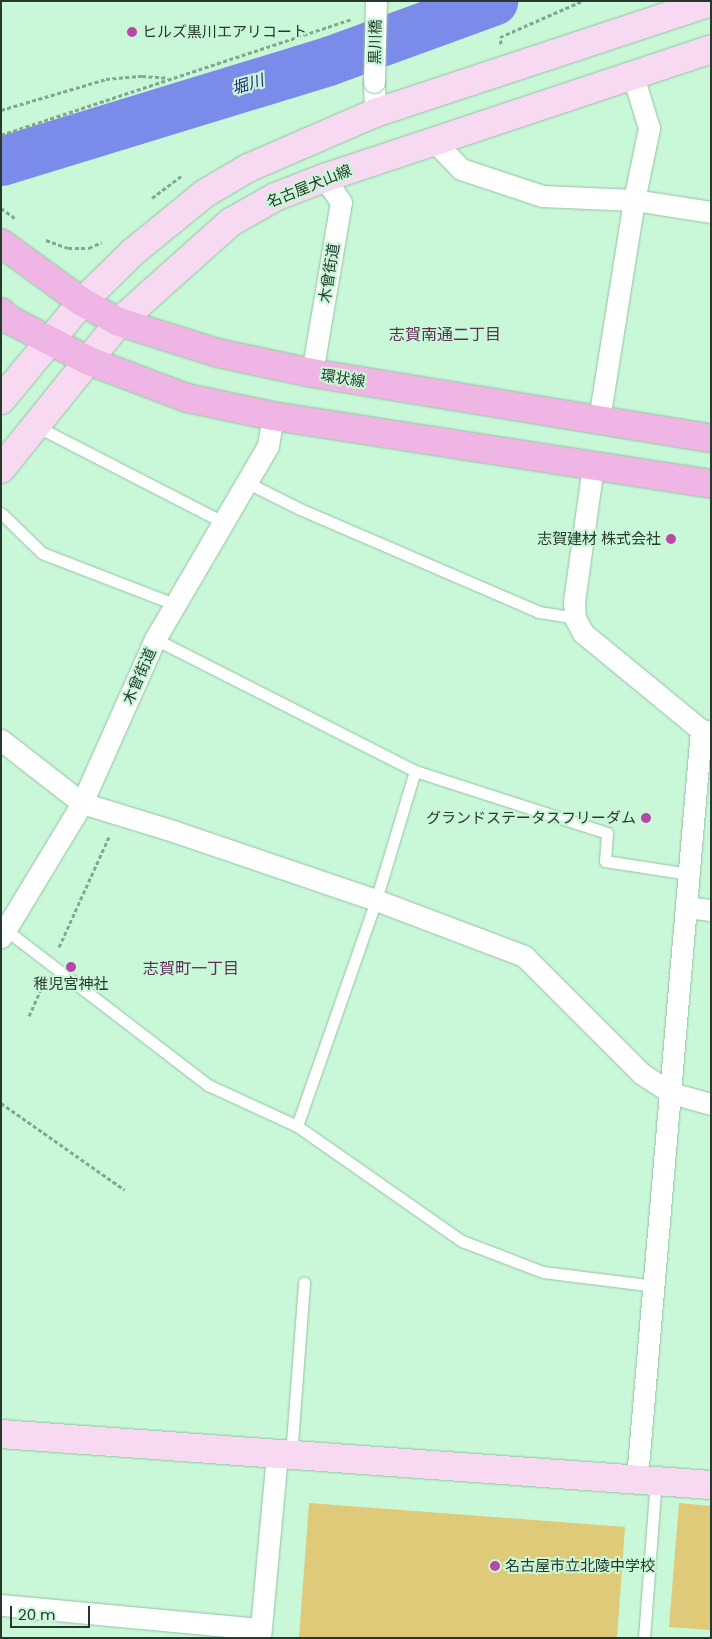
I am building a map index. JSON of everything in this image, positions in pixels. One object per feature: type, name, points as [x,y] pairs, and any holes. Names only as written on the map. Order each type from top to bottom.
[{"type":"main road","points":[[1,400],[82,302],[161,228],[204,194],[248,168],[375,113],[711,2]]},
{"type":"main road","name":"名古屋犬山線","points":[[1,469],[34,425],[89,361],[119,322],[231,222],[275,197],[324,178],[433,140],[711,49]]},
{"type":"main road","name":"環状線","points":[[1,243],[82,302],[119,322],[218,353],[312,373],[711,438]]},
{"type":"main road","points":[[1,312],[50,342],[89,361],[187,398],[273,416],[711,484]]},
{"type":"main road","points":[[1,1434],[284,1457],[647,1479],[711,1485]]},
{"type":"street","name":"黒川橋","points":[[375,113],[376,1]]},
{"type":"street","points":[[599,419],[634,200],[649,128],[633,76]]},
{"type":"street","points":[[433,140],[461,169],[542,196],[634,200],[711,212]]},
{"type":"street","name":"木曾街道","points":[[312,373],[341,202],[324,178]]},
{"type":"street","name":"木曾街道","points":[[4,933],[82,803],[155,639],[268,446],[273,416]]},
{"type":"street","points":[[593,466],[574,601],[575,618],[583,633],[706,731],[689,874],[654,1286],[647,1479]]},
{"type":"street","points":[[1,740],[82,803],[119,816],[176,832],[376,900],[524,956],[642,1074],[671,1093],[711,1104]]},
{"type":"street","points":[[686,907],[711,910]]},
{"type":"street","points":[[1,1605],[260,1634],[284,1457]]},
{"type":"lane","points":[[34,425],[223,522]]},
{"type":"lane","points":[[246,482],[300,508],[539,612],[575,618]]},
{"type":"lane","points":[[1,513],[42,553],[174,604]]},
{"type":"lane","points":[[155,639],[415,771],[607,834],[605,861],[689,874]]},
{"type":"lane","points":[[297,1126],[376,900],[415,771]]},
{"type":"lane","points":[[4,933],[51,964],[208,1085],[297,1126],[462,1241],[543,1272],[654,1286]]},
{"type":"lane","points":[[284,1457],[304,1282]]},
{"type":"lane","points":[[644,1638],[647,1479]]},
{"type":"path","points":[[502,47],[500,37],[582,1]]},
{"type":"path","points":[[1,135],[359,16]]},
{"type":"path","points":[[1,110],[106,78],[142,76],[171,78]]},
{"type":"path","points":[[29,1016],[119,816]]},
{"type":"path","points":[[1,1104],[125,1190]]},
{"type":"shaded area","points":[[309,1503],[625,1527],[617,1638],[299,1638]]},
{"type":"shaded area","points":[[679,1503],[711,1506],[711,1630],[669,1627]]},
{"type":"waterway","name":"堀川","points":[[1,161],[328,61],[493,1]]},
{"type":"place","name":"ヒルズ黒川エアリコート","points":[[132,32]]},
{"type":"place","name":"志賀建材 株式会社","points":[[671,539]]},
{"type":"place","name":"グランドステータスフリーダム","points":[[646,818]]},
{"type":"place","name":"稚児宮神社","points":[[71,967]]},
{"type":"place","name":"名古屋市立北陵中学校","points":[[495,1566]]},
{"type":"district","name":"志賀南通二丁目","points":[[445,335]]},
{"type":"district","name":"志賀町一丁目","points":[[191,969]]}]
